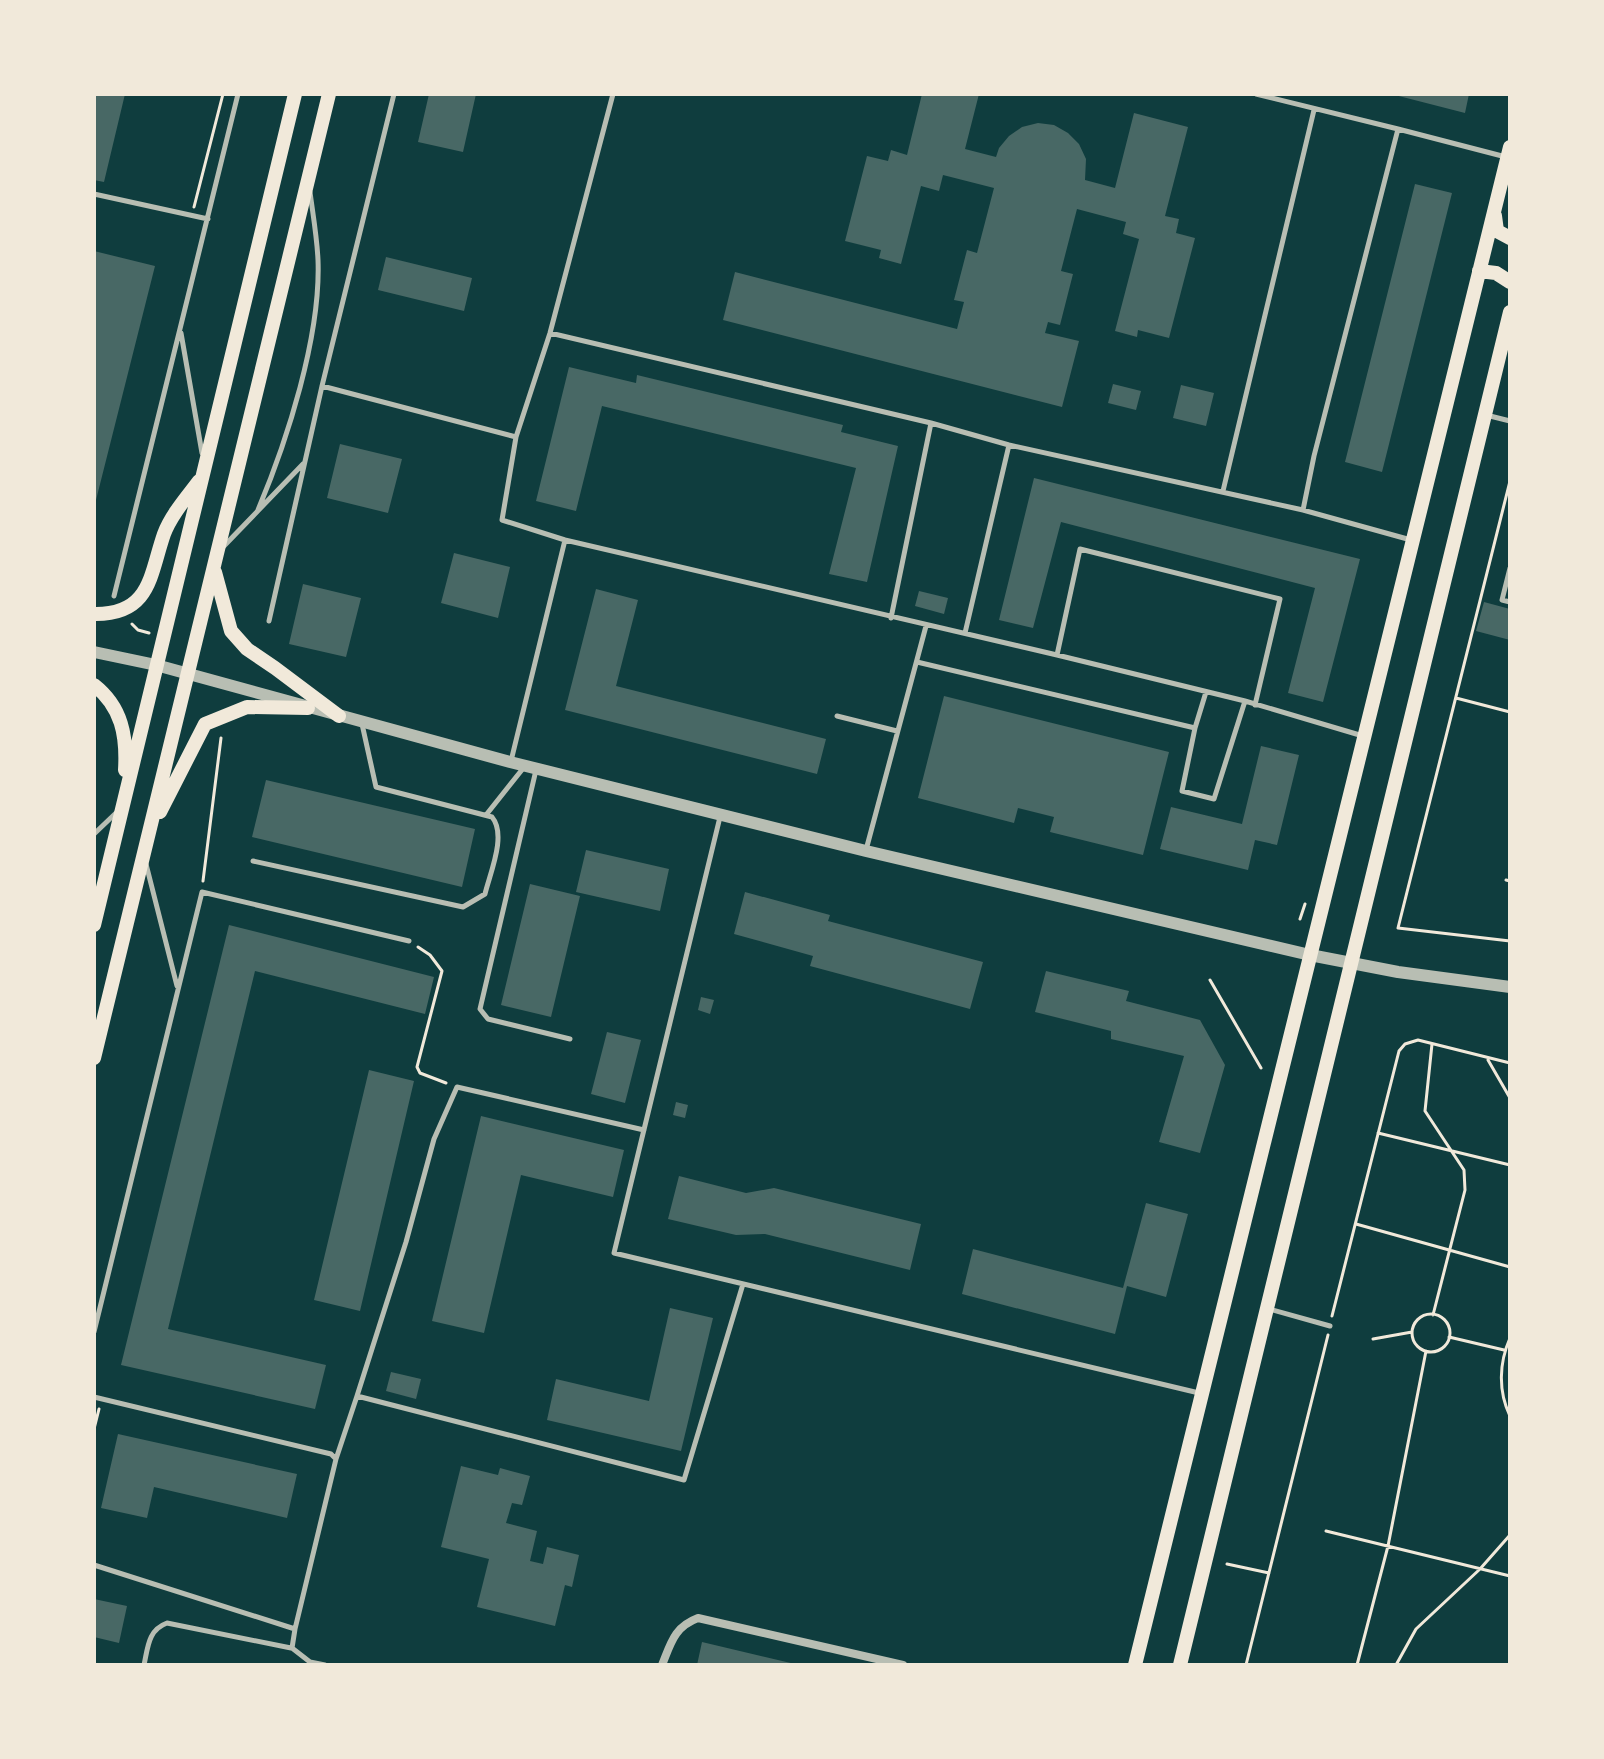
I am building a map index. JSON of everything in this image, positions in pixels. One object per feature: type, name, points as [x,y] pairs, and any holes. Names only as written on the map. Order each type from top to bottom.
[{"type":"main road","points":[[94,925],[295,94]]},
{"type":"main road","points":[[94,1058],[329,94]]},
{"type":"main road","points":[[1135,1665],[1509,152]]},
{"type":"main road","points":[[1494,211],[1497,231],[1510,238]]},
{"type":"main road","points":[[1479,271],[1496,273],[1510,282]]},
{"type":"main road","points":[[1180,1665],[1510,312]]},
{"type":"main road","points":[[94,614],[131,606],[150,583],[165,531],[204,471]]},
{"type":"main road","points":[[216,559],[231,631],[247,649],[339,716]]},
{"type":"main road","points":[[94,685],[117,708],[126,742],[123,808]]},
{"type":"main road","points":[[150,830],[205,724],[247,707],[308,708]]},
{"type":"street","points":[[94,652],[156,665],[362,724],[866,851],[1310,955],[1398,972],[1510,987]]},
{"type":"street","points":[[662,1665],[675,1635],[684,1623],[698,1618],[903,1665]]},
{"type":"lane","points":[[114,596],[238,94]]},
{"type":"lane","points":[[269,621],[322,386],[394,94]]},
{"type":"lane","points":[[613,94],[550,333],[516,437],[502,520],[565,540],[1245,701],[1364,736]]},
{"type":"lane","points":[[1256,94],[1314,110],[1509,152]]},
{"type":"lane","points":[[1223,491],[1314,110]]},
{"type":"lane","points":[[1303,510],[1398,129]]},
{"type":"lane","points":[[258,510],[275,469],[292,412],[316,302],[318,260],[309,177]]},
{"type":"lane","points":[[94,194],[208,219]]},
{"type":"lane","points":[[181,328],[204,471]]},
{"type":"lane","points":[[550,333],[931,423],[1009,445],[1303,510],[1412,541]]},
{"type":"lane","points":[[322,386],[516,437]]},
{"type":"lane","points":[[1485,414],[1510,421]]},
{"type":"lane","points":[[891,618],[931,423]]},
{"type":"lane","points":[[965,633],[1009,445]]},
{"type":"lane","points":[[216,559],[304,463]]},
{"type":"lane","points":[[510,762],[565,540]]},
{"type":"lane","points":[[1057,655],[1080,549],[1265,595],[1280,599],[1255,705]]},
{"type":"lane","points":[[1510,568],[1502,600],[1510,602]]},
{"type":"lane","points":[[866,851],[926,626]]},
{"type":"lane","points":[[917,662],[1195,728]]},
{"type":"lane","points":[[1206,692],[1182,791],[1214,799],[1245,701]]},
{"type":"lane","points":[[837,716],[897,731]]},
{"type":"lane","points":[[253,861],[463,907],[485,894],[498,824],[486,815],[376,787],[362,724]]},
{"type":"lane","points":[[486,815],[531,767]]},
{"type":"lane","points":[[531,767],[480,1009],[488,1019],[570,1039]]},
{"type":"lane","points":[[94,834],[123,808]]},
{"type":"lane","points":[[720,816],[614,1253],[1202,1394]]},
{"type":"lane","points":[[144,854],[177,987]]},
{"type":"lane","points":[[94,1332],[202,892],[409,941]]},
{"type":"lane","points":[[292,1648],[336,1459],[406,1242],[434,1139],[457,1087],[644,1130]]},
{"type":"lane","points":[[357,1396],[684,1480],[743,1284]]},
{"type":"lane","points":[[1268,1309],[1330,1326]]},
{"type":"lane","points":[[94,1397],[331,1454],[336,1459]]},
{"type":"lane","points":[[94,1565],[295,1629]]},
{"type":"lane","points":[[144,1665],[152,1632],[167,1623],[292,1648],[310,1662],[325,1665]]},
{"type":"path","points":[[192,216],[223,94]]},
{"type":"path","points":[[1510,481],[1398,928],[1510,941]]},
{"type":"path","points":[[129,621],[138,630],[153,634]]},
{"type":"path","points":[[1456,698],[1510,712]]},
{"type":"path","points":[[202,892],[221,738]]},
{"type":"path","points":[[409,941],[430,955],[442,971],[417,1067],[420,1073],[457,1087]]},
{"type":"path","points":[[1210,980],[1261,1068]]},
{"type":"path","points":[[1246,1665],[1399,1051],[1405,1044],[1418,1040],[1510,1063]]},
{"type":"path","points":[[1432,1044],[1425,1111],[1464,1170],[1465,1190],[1433,1315]]},
{"type":"path","points":[[1486,1057],[1510,1098]]},
{"type":"path","points":[[1378,1133],[1510,1165]]},
{"type":"path","points":[[1355,1224],[1510,1267]]},
{"type":"path","points":[[1373,1339],[1412,1332],[1421,1317],[1433,1315],[1444,1320],[1450,1331],[1443,1348],[1426,1351],[1416,1344],[1412,1332]]},
{"type":"path","points":[[1449,1337],[1505,1350]]},
{"type":"path","points":[[1510,1338],[1501,1377],[1502,1393],[1510,1416]]},
{"type":"path","points":[[1357,1665],[1388,1546],[1426,1351]]},
{"type":"path","points":[[94,1429],[102,1399]]},
{"type":"path","points":[[1326,1531],[1510,1576]]},
{"type":"path","points":[[1396,1665],[1416,1629],[1480,1569],[1510,1535]]},
{"type":"path","points":[[1227,1564],[1269,1573]]},
{"type":"building","points":[[94,94],[125,94],[104,182],[94,180]]},
{"type":"building","points":[[429,94],[476,94],[463,152],[418,142]]},
{"type":"building","points":[[922,94],[979,94],[965,149],[996,157],[1009,136],[1022,127],[1038,123],[1054,125],[1079,144],[1086,159],[1085,180],[1115,188],[1134,113],[1188,127],[1165,216],[1179,219],[1176,233],[1195,238],[1169,338],[1138,330],[1137,337],[1115,331],[1139,239],[1123,234],[1126,222],[1077,209],[1061,271],[1073,274],[1060,325],[1048,322],[1045,333],[1079,341],[1062,407],[723,320],[735,272],[957,329],[964,302],[954,300],[967,250],[977,253],[994,188],[943,175],[939,191],[921,186],[901,264],[879,258],[881,250],[845,241],[867,156],[888,161],[891,150],[907,155]]},
{"type":"building","points":[[1391,94],[1469,94],[1465,113]]},
{"type":"building","points":[[1415,184],[1452,193],[1382,472],[1345,462]]},
{"type":"building","points":[[94,251],[155,266],[95,504],[94,503]]},
{"type":"building","points":[[386,257],[472,278],[464,311],[378,290]]},
{"type":"building","points":[[569,367],[636,383],[637,375],[843,425],[841,432],[898,446],[867,582],[829,574],[856,468],[602,406],[576,511],[536,501]]},
{"type":"building","points":[[1113,384],[1141,391],[1136,410],[1108,403]]},
{"type":"building","points":[[1181,385],[1214,393],[1206,426],[1173,418]]},
{"type":"building","points":[[340,444],[402,459],[388,513],[327,498]]},
{"type":"building","points":[[1034,478],[1360,559],[1323,702],[1288,693],[1315,588],[1061,522],[1033,628],[999,620]]},
{"type":"building","points":[[454,553],[510,567],[498,618],[441,603]]},
{"type":"building","points":[[303,584],[361,598],[346,657],[289,644]]},
{"type":"building","points":[[596,589],[638,600],[616,686],[826,739],[817,774],[565,710]]},
{"type":"building","points":[[919,591],[948,598],[944,614],[915,606]]},
{"type":"building","points":[[1484,602],[1510,609],[1510,640],[1476,631]]},
{"type":"building","points":[[944,696],[1169,752],[1143,855],[1050,832],[1054,817],[1018,808],[1014,823],[918,798]]},
{"type":"building","points":[[1261,746],[1299,755],[1277,845],[1255,840],[1248,870],[1160,849],[1171,807],[1242,824]]},
{"type":"building","points":[[266,780],[475,829],[462,887],[252,837]]},
{"type":"building","points":[[586,850],[669,869],[660,911],[576,892]]},
{"type":"building","points":[[530,884],[580,896],[551,1017],[501,1005]]},
{"type":"building","points":[[745,892],[830,915],[828,921],[983,962],[970,1009],[810,966],[813,956],[734,934]]},
{"type":"building","points":[[229,925],[434,977],[425,1014],[255,971],[168,1329],[326,1365],[315,1409],[121,1365]]},
{"type":"building","points":[[1046,971],[1129,991],[1126,1001],[1200,1020],[1225,1065],[1200,1153],[1159,1142],[1184,1056],[1111,1039],[1111,1031],[1035,1012]]},
{"type":"building","points":[[701,997],[714,1000],[710,1014],[698,1010]]},
{"type":"building","points":[[607,1032],[641,1040],[625,1103],[591,1094]]},
{"type":"building","points":[[369,1070],[414,1081],[360,1311],[314,1300]]},
{"type":"building","points":[[676,1102],[688,1105],[685,1118],[673,1115]]},
{"type":"building","points":[[481,1116],[624,1150],[613,1197],[521,1175],[484,1333],[432,1321]]},
{"type":"building","points":[[679,1176],[746,1193],[774,1188],[921,1224],[910,1270],[765,1234],[736,1235],[668,1219]]},
{"type":"building","points":[[1146,1203],[1188,1214],[1166,1297],[1127,1286],[1115,1334],[962,1294],[973,1249],[1123,1288]]},
{"type":"building","points":[[670,1308],[713,1318],[681,1451],[547,1420],[556,1379],[649,1401]]},
{"type":"building","points":[[391,1372],[421,1379],[416,1399],[386,1391]]},
{"type":"building","points":[[118,1434],[297,1474],[287,1518],[154,1487],[147,1518],[101,1508]]},
{"type":"building","points":[[461,1466],[498,1475],[500,1468],[530,1476],[522,1505],[512,1503],[506,1523],[537,1531],[530,1561],[543,1564],[547,1547],[579,1555],[572,1587],[565,1585],[555,1626],[477,1607],[489,1559],[441,1547]]},
{"type":"building","points":[[94,1599],[127,1606],[119,1643],[94,1637]]},
{"type":"building","points":[[702,1642],[795,1664],[697,1665]]}]
